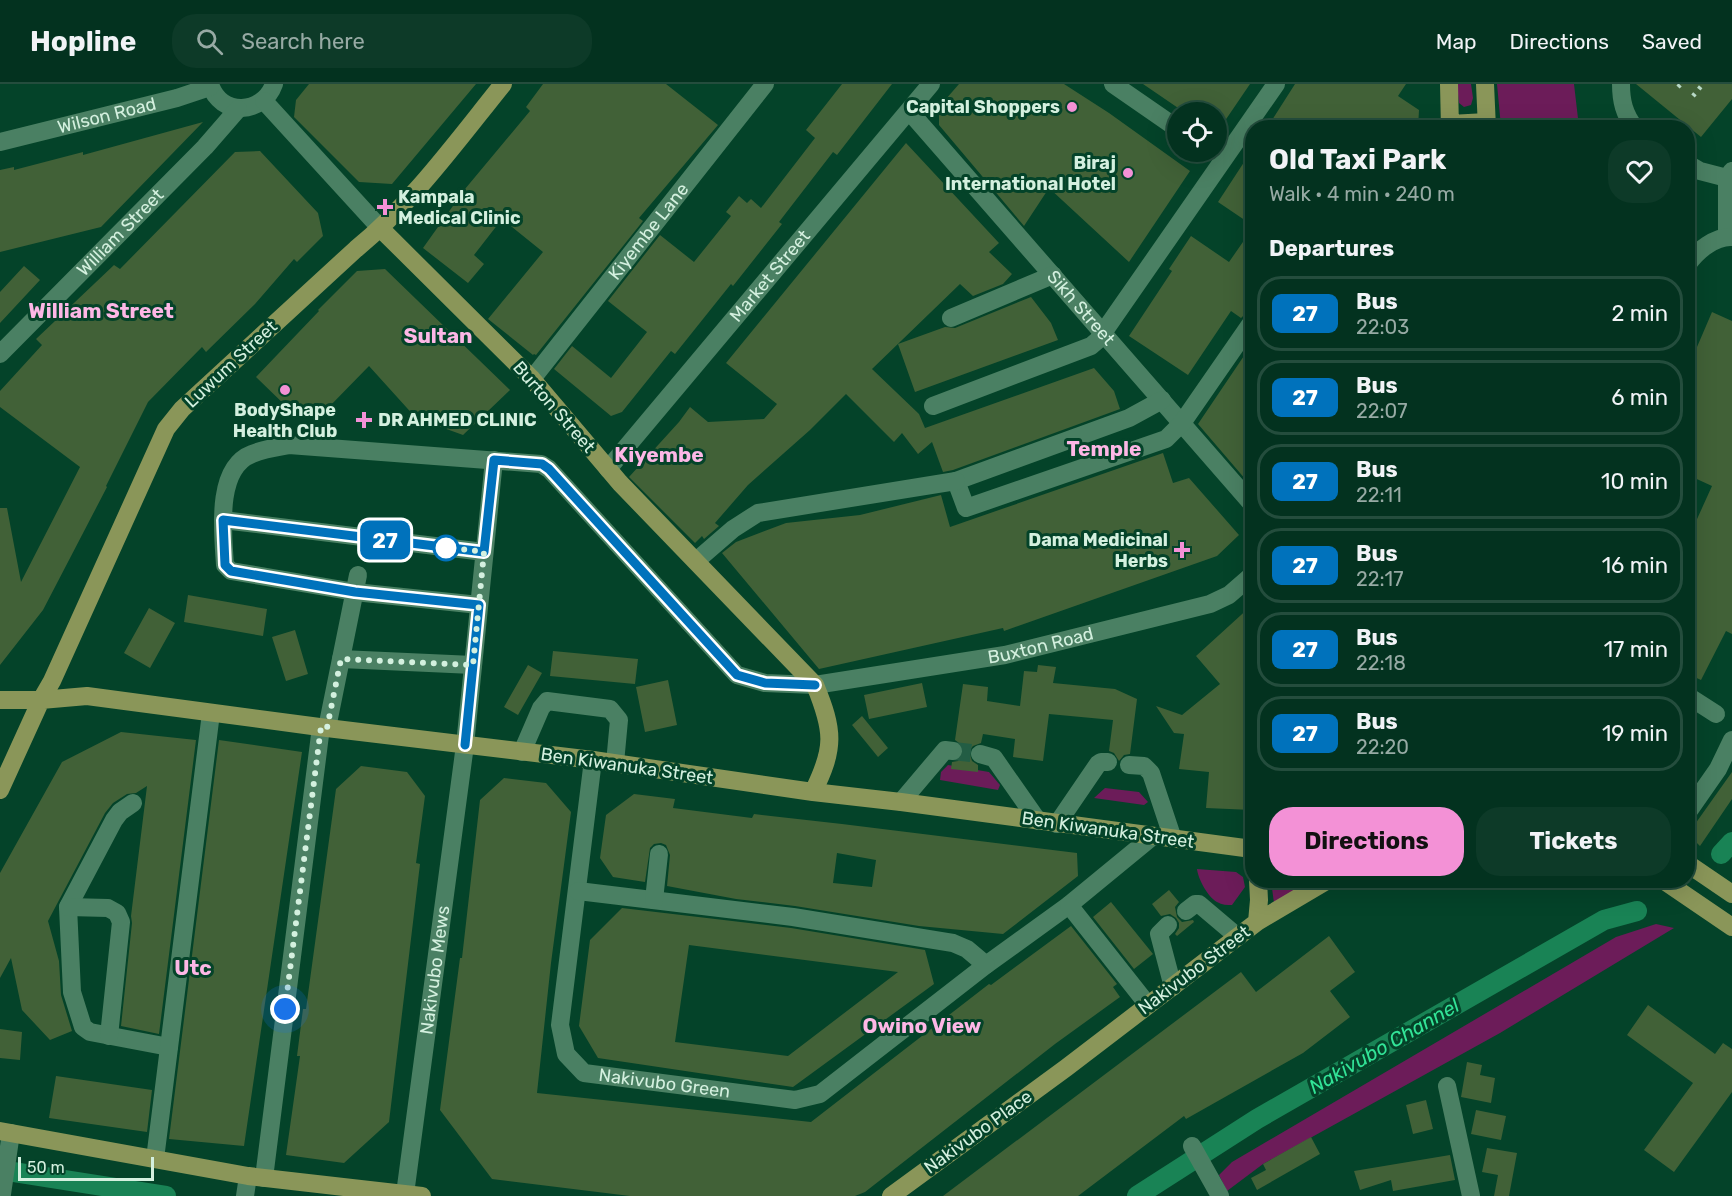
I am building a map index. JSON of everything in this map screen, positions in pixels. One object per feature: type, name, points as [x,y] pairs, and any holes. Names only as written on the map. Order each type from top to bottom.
[{"type":"main road","name":"Luwum Street","points":[[0,790],[166,429],[182,409],[356,249],[381,229],[409,200],[503,84]]},
{"type":"main road","points":[[1449,84],[1450,120]]},
{"type":"main road","points":[[1485,84],[1487,120]]},
{"type":"main road","name":"Burton Street","points":[[381,229],[532,379],[608,469],[815,685],[831,734],[824,768],[813,792]]},
{"type":"main road","name":"Ben Kiwanuka Street","points":[[0,700],[40,700],[87,696],[324,728],[593,760],[813,792],[1245,848]]},
{"type":"main road","points":[[1225,846],[1245,856]]},
{"type":"main road","points":[[1695,869],[1732,894]]},
{"type":"main road","points":[[1257,922],[1260,900],[1259,888]]},
{"type":"main road","name":"Nakivubo Street","points":[[1066,1068],[1257,922],[1314,888]]},
{"type":"main road","points":[[1675,888],[1732,927]]},
{"type":"main road","name":"Nakivubo Place","points":[[891,1196],[1066,1068]]},
{"type":"main road","points":[[6,1132],[256,1177],[414,1195]]},
{"type":"street","points":[[210,86],[221,102],[238,109],[256,106],[264,101],[274,84]]},
{"type":"street","name":"Kiyembe Lane","points":[[532,379],[765,84]]},
{"type":"street","name":"Market Street","points":[[608,469],[910,112],[931,84]]},
{"type":"street","points":[[1246,120],[1276,84]]},
{"type":"street","points":[[1620,84],[1621,101],[1628,120]]},
{"type":"street","name":"Wilson Road","points":[[0,142],[177,98],[210,86]]},
{"type":"street","points":[[1119,86],[1167,121]]},
{"type":"street","name":"Burton Street","points":[[264,101],[381,229]]},
{"type":"street","name":"William Street","points":[[0,354],[205,147],[238,109]]},
{"type":"street","name":"Sikh Street","points":[[910,112],[1245,496]]},
{"type":"street","points":[[1227,144],[1245,122]]},
{"type":"street","points":[[933,405],[1091,346],[1104,333],[1213,162]]},
{"type":"street","points":[[1695,168],[1700,171],[1729,175],[1729,237],[1711,242],[1695,257]]},
{"type":"street","points":[[951,318],[1053,275]]},
{"type":"street","points":[[956,481],[966,508],[1166,440],[1182,423],[1245,332]]},
{"type":"street","points":[[696,561],[733,530],[758,513],[956,481],[1129,418],[1162,400]]},
{"type":"street","name":"Buxton Road","points":[[479,605],[356,583],[231,571],[225,565],[223,520],[228,476],[250,454],[289,444],[542,464],[737,675],[765,683],[815,685],[1005,655],[1210,604],[1229,595],[1245,581]]},
{"type":"street","name":"Nakivubo Mews","points":[[414,1195],[465,745],[494,460]]},
{"type":"street","points":[[223,520],[484,552]]},
{"type":"street","points":[[245,1196],[256,1177],[324,728],[356,583]]},
{"type":"street","points":[[341,659],[473,665]]},
{"type":"street","points":[[1695,700],[1716,714]]},
{"type":"street","points":[[522,752],[541,708],[547,701],[610,709],[619,720],[615,763]]},
{"type":"street","points":[[155,1159],[211,713]]},
{"type":"street","points":[[1695,802],[1718,769],[1732,740]]},
{"type":"street","points":[[902,802],[945,750],[953,751]]},
{"type":"street","points":[[980,754],[994,758],[1038,821]]},
{"type":"street","name":"Nakivubo Green","points":[[593,760],[560,1025],[566,1054],[584,1073],[795,1100],[820,1094],[986,965],[1069,905],[1153,836]]},
{"type":"street","points":[[1058,824],[1098,764],[1107,762]]},
{"type":"street","points":[[1129,765],[1144,766],[1151,773],[1173,839]]},
{"type":"street","points":[[133,803],[120,812],[114,820],[68,907],[72,992],[83,1028],[90,1032],[169,1047]]},
{"type":"street","points":[[654,900],[659,854]]},
{"type":"street","points":[[578,891],[794,916],[952,943],[967,949],[986,965]]},
{"type":"street","points":[[1186,911],[1195,904],[1199,904],[1238,937]]},
{"type":"street","points":[[1069,905],[1148,1005]]},
{"type":"street","points":[[68,907],[108,908],[117,913],[122,922],[108,1036]]},
{"type":"street","points":[[1168,925],[1159,934],[1173,987]]},
{"type":"street","points":[[1447,1086],[1471,1196]]},
{"type":"street","points":[[2,1194],[7,1157],[6,1132]]},
{"type":"street","points":[[1192,1146],[1220,1196]]},
{"type":"shaded area","points":[[1457,84],[1471,84],[1473,98],[1471,105],[1464,107],[1459,103]]},
{"type":"shaded area","points":[[1497,84],[1574,84],[1578,120],[1500,120]]},
{"type":"shaded area","points":[[948,765],[989,772],[1000,785],[998,790],[940,780],[941,772]]},
{"type":"shaded area","points":[[1105,788],[1139,792],[1148,802],[1144,805],[1094,798]]},
{"type":"shaded area","points":[[1197,869],[1236,872],[1243,877],[1245,887],[1232,905],[1221,904],[1207,892]]},
{"type":"shaded area","points":[[1272,888],[1298,888],[1274,903]]},
{"type":"shaded area","points":[[1656,924],[1674,928],[1500,1033],[1263,1164],[1227,1191],[1219,1175],[1232,1162],[1616,937]]},
{"type":"building","points":[[309,84],[476,84],[392,184],[359,182],[294,117],[296,100]]},
{"type":"building","points":[[543,84],[666,84],[718,125],[639,218],[643,221],[536,355],[533,355],[488,319],[543,252],[502,219],[474,255],[484,264],[468,283],[423,248],[465,189],[530,111],[526,107]]},
{"type":"building","points":[[842,84],[892,84],[837,155],[833,152],[779,222],[782,224],[733,286],[731,284],[675,354],[671,351],[622,412],[611,416],[554,369],[572,346],[611,378],[647,332],[608,301],[660,235],[694,262],[731,216],[726,212],[739,196],[747,203],[751,199],[761,208],[815,138],[806,130]]},
{"type":"building","points":[[959,84],[1064,84],[1167,155],[1167,162],[1177,162],[1190,171],[1129,262],[1049,188],[1024,226],[939,125],[939,107]]},
{"type":"building","points":[[1143,84],[1250,84],[1227,118],[1227,102],[1169,102]]},
{"type":"building","points":[[1295,84],[1406,84],[1398,96],[1419,110],[1418,120],[1272,120]]},
{"type":"building","points":[[1636,84],[1732,84],[1732,99],[1701,137],[1695,132],[1695,120],[1680,120]]},
{"type":"building","points":[[203,122],[101,227],[0,252],[0,170],[14,167],[14,170],[83,152],[83,155]]},
{"type":"building","points":[[906,143],[999,243],[989,252],[1012,274],[1003,284],[973,296],[960,284],[872,369],[919,414],[925,428],[1094,368],[1114,391],[1120,409],[943,472],[932,442],[918,454],[902,433],[894,442],[846,394],[810,430],[748,485],[715,523],[719,526],[704,539],[702,536],[695,543],[629,477],[690,407],[708,422],[764,419],[777,404],[726,363]]},
{"type":"building","points":[[260,151],[318,213],[323,236],[297,262],[294,259],[255,304],[206,352],[202,347],[148,402],[43,610],[0,665],[0,508],[7,508],[21,582],[80,467],[0,407],[0,391],[42,345],[36,339],[114,265],[120,269],[235,152]]},
{"type":"building","points":[[1245,161],[1245,220],[1218,202]]},
{"type":"building","points":[[1191,236],[1229,262],[1245,239],[1245,314],[1241,318],[1231,311],[1188,375],[1129,336],[1172,271],[1169,269]]},
{"type":"building","points":[[24,266],[40,280],[0,323],[0,292]]},
{"type":"building","points":[[385,269],[510,390],[463,435],[416,418],[369,366],[327,409],[290,410],[256,377],[357,271]]},
{"type":"building","points":[[1031,297],[1051,323],[1058,340],[915,392],[898,344],[945,327],[955,328]]},
{"type":"building","points":[[1712,312],[1732,321],[1732,634],[1726,631],[1701,680],[1695,677],[1695,524],[1712,486],[1695,478],[1695,352]]},
{"type":"building","points":[[1245,354],[1245,479],[1198,424]]},
{"type":"building","points":[[1163,453],[1173,483],[1189,478],[1239,535],[1217,556],[1004,631],[1003,628],[819,669],[722,553],[736,542],[786,523],[860,515],[941,495],[950,527]]},
{"type":"building","points":[[188,595],[267,609],[263,636],[184,622]]},
{"type":"building","points":[[149,608],[175,623],[150,668],[124,653]]},
{"type":"building","points":[[1245,611],[1245,810],[1206,808],[1209,772],[1179,769],[1184,734],[1174,733],[1156,706],[1182,715],[1220,684],[1196,656]]},
{"type":"building","points":[[295,630],[308,674],[286,681],[272,637]]},
{"type":"building","points":[[553,651],[638,659],[635,684],[550,676]]},
{"type":"building","points":[[528,665],[542,673],[518,715],[504,707]]},
{"type":"building","points":[[1038,665],[1056,667],[1053,683],[1115,689],[1137,699],[1130,754],[1124,755],[1119,761],[1114,753],[1109,751],[1113,720],[1049,714],[1043,761],[1013,757],[1015,739],[983,734],[981,743],[973,746],[969,751],[972,761],[978,765],[978,772],[951,769],[952,762],[958,761],[964,753],[963,746],[955,740],[963,684],[988,687],[987,701],[1020,706],[1024,671],[1037,672]]},
{"type":"building","points":[[668,680],[677,725],[645,732],[636,687]]},
{"type":"building","points":[[922,683],[927,707],[869,719],[864,695]]},
{"type":"building","points":[[862,716],[888,748],[878,757],[852,725]]},
{"type":"building","points":[[121,732],[196,740],[159,1034],[121,1026],[131,916],[147,786],[113,803],[105,813],[48,921],[59,961],[61,995],[72,1031],[50,1040],[22,1010],[11,958],[0,978],[0,873],[62,762]]},
{"type":"building","points":[[219,740],[302,752],[244,1146],[169,1139]]},
{"type":"building","points":[[361,766],[407,772],[425,796],[416,863],[420,864],[389,1122],[344,1163],[286,1155],[300,1056],[297,1056],[303,1009],[306,1009],[336,789]]},
{"type":"building","points":[[1732,772],[1732,799],[1700,846],[1695,841],[1695,824]]},
{"type":"building","points":[[504,778],[546,783],[571,812],[537,1093],[811,1122],[989,984],[991,985],[1071,926],[1117,984],[1113,987],[1120,997],[1055,1044],[865,1192],[855,1196],[630,1196],[492,1179],[440,1110],[460,958],[462,958],[480,800]]},
{"type":"building","points":[[634,794],[675,799],[673,808],[752,818],[754,814],[1077,853],[1078,876],[1003,934],[919,926],[736,899],[667,886],[670,855],[666,845],[661,843],[654,844],[650,848],[645,882],[613,877],[600,858],[606,815]],"holes":[[[837,853],[876,860],[872,887],[833,883]]]},
{"type":"building","points":[[1169,890],[1179,902],[1175,907],[1177,917],[1182,922],[1193,920],[1194,922],[1177,936],[1175,934],[1179,923],[1176,918],[1170,914],[1161,916],[1152,904]]},
{"type":"building","points":[[1111,902],[1153,954],[1134,969],[1093,917]]},
{"type":"building","points":[[622,908],[791,928],[925,950],[934,984],[793,1087],[598,1058],[579,1026],[590,940]],"holes":[[[689,945],[898,972],[788,1056],[675,1042]]]},
{"type":"building","points":[[1329,936],[1355,972],[1330,991],[1350,1017],[1303,1053],[1186,1119],[1184,1116],[1078,1196],[943,1196],[1241,972],[1256,992]]},
{"type":"building","points":[[1648,1005],[1715,1054],[1723,1043],[1732,1049],[1732,1092],[1674,1172],[1644,1150],[1693,1083],[1627,1035]]},
{"type":"building","points":[[0,1029],[22,1032],[20,1060],[0,1058]]},
{"type":"building","points":[[1467,1062],[1482,1065],[1480,1075],[1495,1078],[1491,1103],[1461,1097]]},
{"type":"building","points":[[56,1076],[152,1090],[147,1132],[49,1118]]},
{"type":"building","points":[[1426,1100],[1433,1129],[1413,1134],[1406,1105]]},
{"type":"building","points":[[1476,1110],[1506,1116],[1501,1140],[1471,1134]]},
{"type":"building","points":[[1311,1137],[1320,1154],[1257,1190],[1251,1178],[1266,1170],[1263,1164]]},
{"type":"building","points":[[1487,1148],[1517,1153],[1509,1196],[1494,1196],[1498,1175],[1482,1172]]},
{"type":"building","points":[[1450,1155],[1455,1180],[1393,1191],[1391,1180],[1360,1190],[1354,1171]]},
{"type":"waterway","name":"Nakivubo Channel","points":[[1721,854],[1732,842]]},
{"type":"waterway","name":"Nakivubo Channel","points":[[1137,1196],[1257,1119],[1604,920],[1637,911]]},
{"type":"waterway","name":"Nakivubo Channel","points":[[0,1170],[166,1196]]},
{"type":"tunnel","points":[[953,751],[980,754]]},
{"type":"railway","points":[[1678,87],[1681,84]]},
{"type":"railway","points":[[1693,96],[1703,84]]},
{"type":"bus line","name":"27","points":[[465,745],[479,605],[355,592],[231,571],[225,565],[223,520],[484,552],[494,460],[542,464],[737,675],[765,683],[815,685]]},
{"type":"place","name":"Capital Shoppers","points":[[1072,107]]},
{"type":"place","name":"Biraj International Hotel","points":[[1128,173]]},
{"type":"place","name":"Kampala Medical Clinic","points":[[385,207]]},
{"type":"place","name":"BodyShape Health Club","points":[[285,390]]},
{"type":"place","name":"DR AHMED CLINIC","points":[[364,420]]},
{"type":"place","name":"Dama Medicinal Herbs","points":[[1182,550]]},
{"type":"district","name":"William Street","points":[[101,311]]},
{"type":"district","name":"Sultan","points":[[438,336]]},
{"type":"district","name":"Temple","points":[[1104,449]]},
{"type":"district","name":"Kiyembe","points":[[659,455]]},
{"type":"district","name":"Utc","points":[[193,968]]},
{"type":"district","name":"Owino View","points":[[922,1026]]},
{"type":"route","points":[[285,1009],[321,727],[327,728],[341,659],[473,665],[484,552],[436,546],[446,548]]}]
